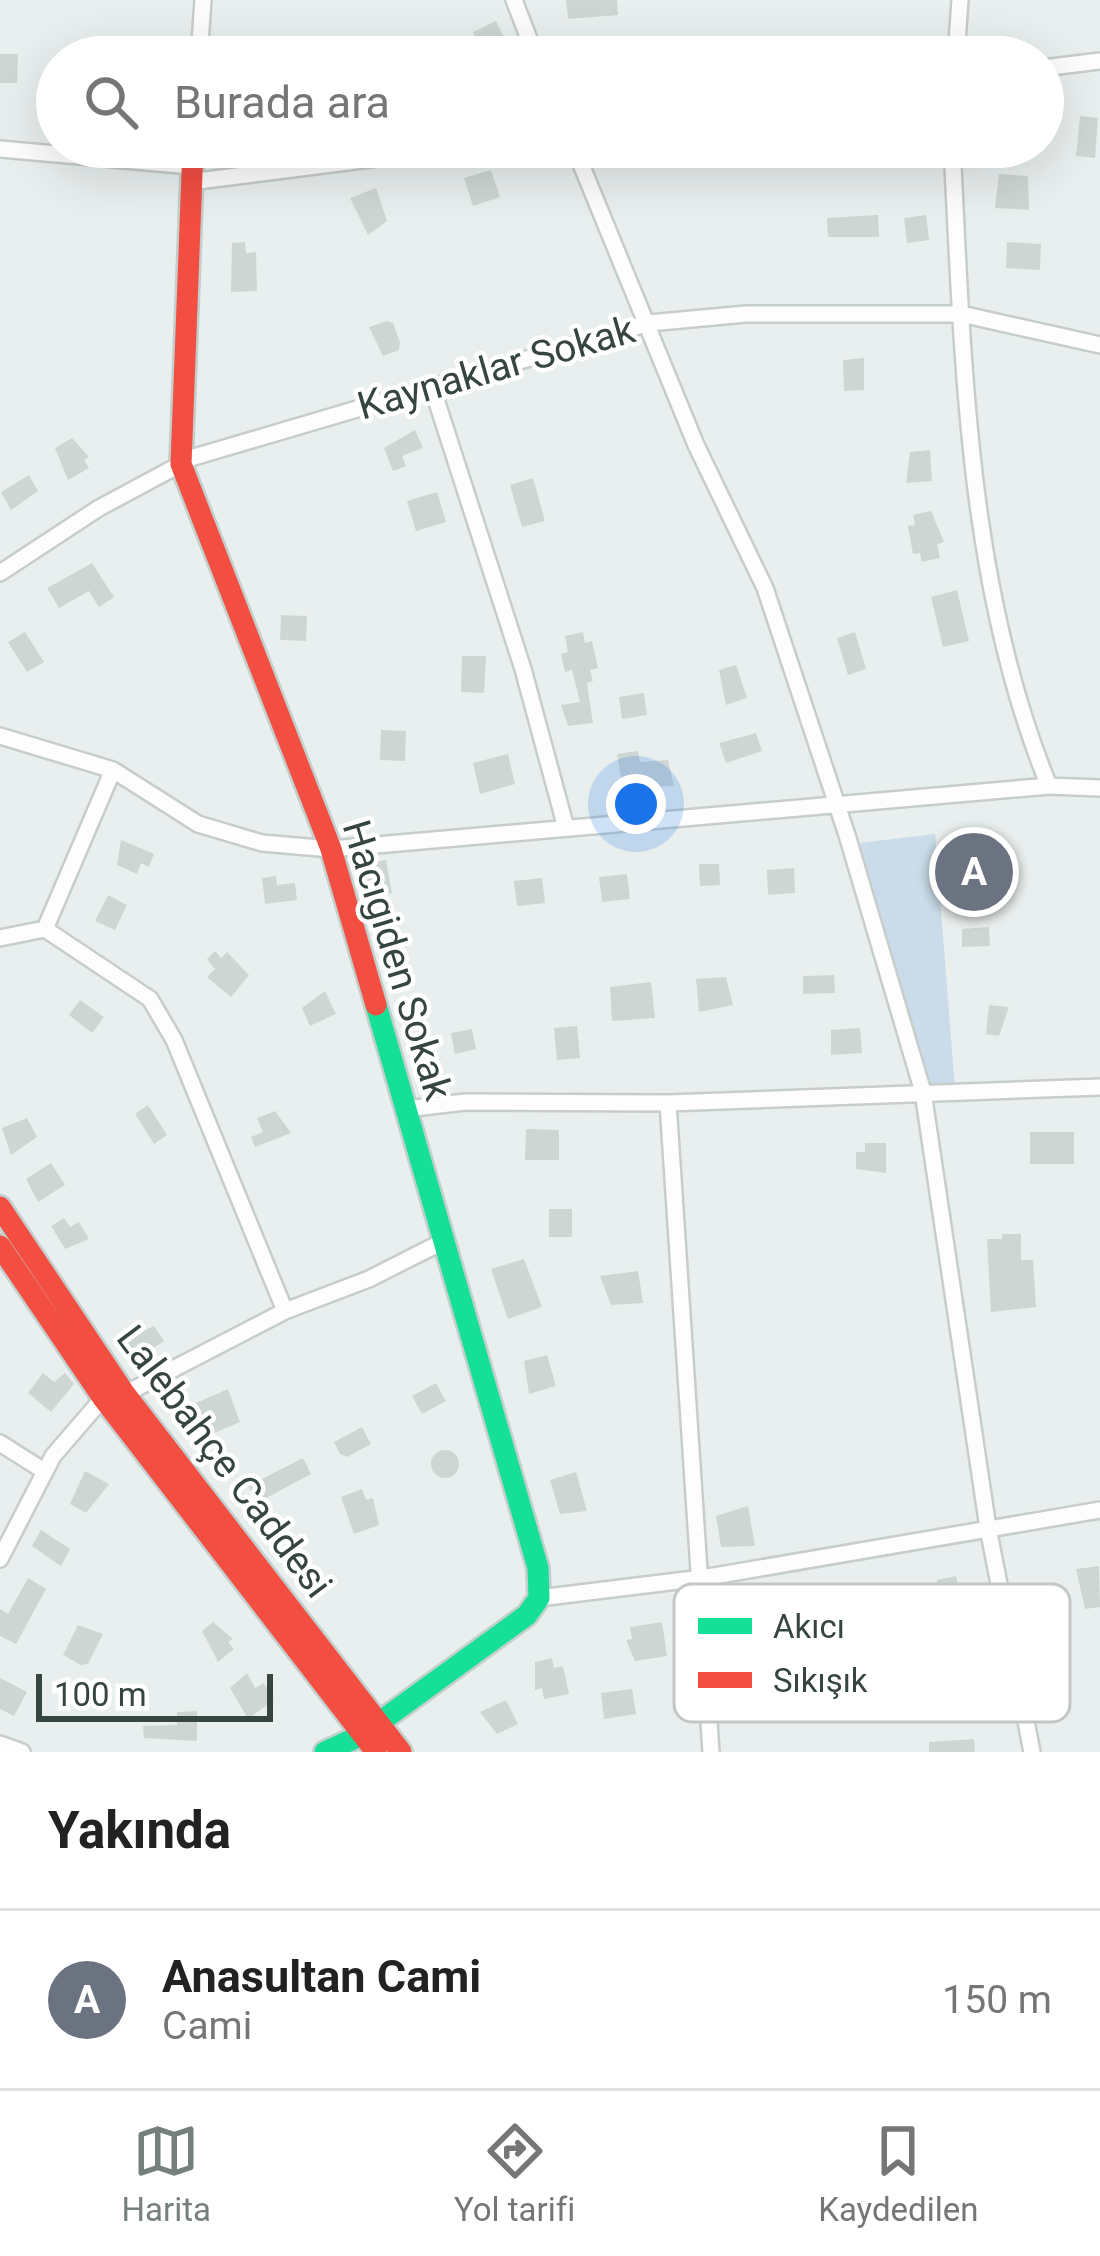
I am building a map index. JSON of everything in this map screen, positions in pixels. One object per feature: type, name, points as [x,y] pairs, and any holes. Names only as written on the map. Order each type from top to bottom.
[{"type":"street","points":[[200,36],[203,0]]},
{"type":"street","points":[[514,0],[528,36]]},
{"type":"street","points":[[957,36],[960,0]]},
{"type":"street","points":[[1064,65],[1100,61]]},
{"type":"street","points":[[0,149],[36,152]]},
{"type":"street","name":"Hacıgiden Sokak","points":[[191,168],[181,464],[331,849],[532,1536],[539,1598]]},
{"type":"street","points":[[583,168],[696,445],[765,588],[923,1092],[999,1584]]},
{"type":"street","points":[[953,168],[961,314],[985,539],[1028,736],[1049,786]]},
{"type":"street","name":"Kaynaklar Sokak","points":[[0,573],[99,508],[181,464],[649,323],[746,314],[961,314],[1100,345]]},
{"type":"street","points":[[432,387],[524,669],[566,828]]},
{"type":"street","points":[[0,736],[113,770],[198,824],[262,843],[331,849],[1049,786],[1100,788]]},
{"type":"street","points":[[45,929],[113,770]]},
{"type":"street","points":[[0,938],[45,929],[150,998],[175,1040],[285,1311]]},
{"type":"street","points":[[406,1109],[465,1102],[668,1103],[1100,1087]]},
{"type":"street","points":[[668,1103],[702,1584]]},
{"type":"street","name":"Lalebahçe Caddesi","points":[[0,1207],[114,1396]]},
{"type":"street","points":[[0,1559],[44,1471],[114,1396],[285,1311],[369,1279],[442,1241]]},
{"type":"street","name":"Lalebahçe Caddesi","points":[[0,1246],[372,1736],[401,1752]]},
{"type":"street","points":[[0,1443],[44,1471]]},
{"type":"street","points":[[325,1752],[372,1736],[526,1615],[539,1598],[702,1578],[1100,1510]]},
{"type":"street","points":[[709,1722],[711,1752]]},
{"type":"street","points":[[1027,1722],[1033,1752]]},
{"type":"street","points":[[0,1744],[22,1752]]},
{"type":"shaded area","points":[[935,834],[955,1089],[932,1089],[924,1083],[859,843]]},
{"type":"building","points":[[566,0],[617,0],[618,15],[568,19]]},
{"type":"building","points":[[496,21],[503,36],[475,36],[473,32]]},
{"type":"building","points":[[0,54],[18,54],[17,83],[0,83]]},
{"type":"building","points":[[1080,116],[1098,118],[1095,158],[1076,156]]},
{"type":"building","points":[[491,170],[500,197],[473,206],[464,178]]},
{"type":"building","points":[[999,174],[1028,176],[1029,210],[995,208]]},
{"type":"building","points":[[376,188],[387,221],[368,235],[350,198]]},
{"type":"building","points":[[878,215],[879,237],[828,237],[827,218]]},
{"type":"building","points":[[926,215],[929,240],[907,243],[904,218]]},
{"type":"building","points":[[245,242],[246,253],[256,252],[257,291],[231,292],[232,243]]},
{"type":"building","points":[[1007,242],[1041,244],[1040,270],[1006,268]]},
{"type":"building","points":[[393,323],[400,342],[399,350],[383,356],[369,327]]},
{"type":"building","points":[[864,358],[864,390],[844,391],[843,360]]},
{"type":"building","points":[[415,430],[423,448],[402,456],[406,466],[393,471],[384,448]]},
{"type":"building","points":[[72,438],[89,457],[84,460],[89,468],[68,480],[55,448]]},
{"type":"building","points":[[930,450],[932,481],[906,483],[910,452]]},
{"type":"building","points":[[29,475],[38,491],[11,510],[1,492]]},
{"type":"building","points":[[533,478],[545,521],[522,527],[510,485]]},
{"type":"building","points":[[437,492],[446,522],[416,531],[407,501]]},
{"type":"building","points":[[931,511],[944,542],[937,544],[940,558],[922,562],[920,553],[913,554],[908,526],[915,525],[913,515]]},
{"type":"building","points":[[92,563],[114,597],[99,607],[89,591],[59,608],[47,588]]},
{"type":"building","points":[[957,590],[969,641],[943,647],[931,597]]},
{"type":"building","points":[[281,615],[307,616],[306,641],[280,640]]},
{"type":"building","points":[[25,632],[44,662],[27,672],[8,642]]},
{"type":"building","points":[[583,632],[585,643],[592,641],[598,668],[590,670],[593,681],[587,683],[593,723],[568,726],[561,705],[580,702],[572,670],[565,672],[561,654],[568,652],[565,636]]},
{"type":"building","points":[[855,632],[866,669],[848,675],[837,638]]},
{"type":"building","points":[[462,656],[486,656],[484,693],[461,692]]},
{"type":"building","points":[[736,665],[747,698],[726,705],[719,670]]},
{"type":"building","points":[[644,693],[647,715],[622,719],[619,697]]},
{"type":"building","points":[[381,730],[406,731],[405,761],[380,760]]},
{"type":"building","points":[[756,733],[762,751],[726,763],[719,743]]},
{"type":"building","points":[[638,751],[640,762],[668,760],[674,786],[623,788],[617,754]]},
{"type":"building","points":[[508,754],[515,784],[480,794],[473,763]]},
{"type":"building","points":[[121,840],[154,854],[149,867],[141,863],[137,874],[117,865]]},
{"type":"building","points":[[985,843],[1002,877],[961,898],[946,868]]},
{"type":"building","points":[[386,860],[392,893],[370,896],[364,864]]},
{"type":"building","points":[[699,864],[719,864],[720,885],[700,886]]},
{"type":"building","points":[[794,868],[795,893],[768,895],[767,870]]},
{"type":"building","points":[[627,874],[630,899],[602,902],[599,877]]},
{"type":"building","points":[[276,876],[277,885],[295,883],[297,900],[265,904],[262,878]]},
{"type":"building","points":[[542,878],[545,903],[517,906],[514,881]]},
{"type":"building","points":[[108,895],[127,905],[115,930],[95,921]]},
{"type":"building","points":[[989,927],[990,946],[962,947],[962,929]]},
{"type":"building","points":[[215,951],[221,958],[227,952],[249,975],[231,997],[207,977],[215,969],[207,959]]},
{"type":"building","points":[[834,975],[835,993],[803,994],[803,976]]},
{"type":"building","points":[[726,977],[733,1005],[699,1012],[696,979]]},
{"type":"building","points":[[651,982],[655,1018],[612,1021],[610,987]]},
{"type":"building","points":[[325,991],[336,1014],[310,1026],[302,1008]]},
{"type":"building","points":[[80,1000],[104,1017],[92,1033],[69,1015]]},
{"type":"building","points":[[989,1005],[1009,1007],[999,1036],[986,1034]]},
{"type":"building","points":[[577,1026],[580,1058],[557,1060],[554,1028]]},
{"type":"building","points":[[860,1028],[862,1053],[831,1055],[831,1030]]},
{"type":"building","points":[[472,1029],[476,1049],[455,1054],[451,1033]]},
{"type":"building","points":[[148,1105],[167,1135],[154,1144],[135,1114]]},
{"type":"building","points":[[275,1111],[291,1133],[255,1147],[251,1137],[263,1132],[257,1118]]},
{"type":"building","points":[[27,1118],[37,1137],[11,1155],[2,1128]]},
{"type":"building","points":[[526,1129],[559,1130],[559,1160],[525,1160]]},
{"type":"building","points":[[1030,1132],[1074,1132],[1074,1164],[1030,1164]]},
{"type":"building","points":[[865,1143],[886,1143],[886,1173],[856,1169],[856,1152],[865,1152]]},
{"type":"building","points":[[51,1163],[65,1185],[38,1202],[26,1179]]},
{"type":"building","points":[[549,1209],[572,1209],[572,1237],[549,1237]]},
{"type":"building","points":[[64,1218],[70,1227],[79,1222],[89,1239],[65,1249],[51,1226]]},
{"type":"building","points":[[1002,1234],[1021,1234],[1021,1260],[1033,1260],[1036,1307],[991,1312],[987,1239],[1002,1239]]},
{"type":"building","points":[[524,1259],[542,1307],[508,1319],[491,1269]]},
{"type":"building","points":[[638,1271],[643,1303],[611,1305],[600,1276]]},
{"type":"building","points":[[154,1326],[164,1341],[144,1354],[138,1345],[132,1349],[125,1339]]},
{"type":"building","points":[[547,1355],[556,1386],[529,1394],[524,1361]]},
{"type":"building","points":[[43,1373],[54,1382],[65,1373],[74,1384],[51,1412],[28,1393]]},
{"type":"building","points":[[436,1383],[446,1401],[422,1414],[412,1396]]},
{"type":"building","points":[[228,1389],[240,1422],[210,1435],[196,1403]]},
{"type":"building","points":[[362,1427],[371,1444],[347,1457],[340,1454],[334,1442]]},
{"type":"building","points":[[445,1450],[455,1454],[459,1464],[455,1474],[445,1478],[435,1474],[431,1464],[435,1454]]},
{"type":"building","points":[[303,1458],[311,1474],[257,1503],[248,1486]]},
{"type":"building","points":[[85,1471],[109,1484],[86,1513],[70,1504]]},
{"type":"building","points":[[576,1472],[587,1511],[560,1514],[550,1480]]},
{"type":"building","points":[[362,1489],[366,1500],[373,1498],[379,1525],[354,1534],[341,1497]]},
{"type":"building","points":[[748,1506],[755,1546],[721,1547],[716,1516]]},
{"type":"building","points":[[41,1530],[70,1549],[61,1566],[32,1546]]},
{"type":"building","points":[[1099,1566],[1100,1607],[1085,1609],[1076,1569]]},
{"type":"building","points":[[956,1576],[958,1584],[938,1584],[937,1580]]},
{"type":"building","points":[[28,1578],[46,1589],[16,1644],[0,1636],[0,1609],[8,1614]]},
{"type":"building","points":[[213,1622],[233,1639],[228,1642],[234,1649],[218,1662],[202,1631]]},
{"type":"building","points":[[662,1622],[667,1656],[635,1661],[626,1640],[632,1639],[630,1627]]},
{"type":"building","points":[[78,1625],[103,1634],[88,1664],[63,1655]]},
{"type":"building","points":[[552,1658],[554,1668],[563,1666],[569,1694],[544,1699],[542,1688],[535,1690],[535,1662]]},
{"type":"building","points":[[247,1673],[255,1688],[264,1683],[274,1700],[248,1719],[230,1688]]},
{"type":"building","points":[[0,1678],[27,1692],[14,1716],[0,1709]]},
{"type":"building","points":[[632,1689],[636,1714],[604,1719],[601,1693]]},
{"type":"building","points":[[506,1700],[518,1724],[497,1734],[480,1712]]},
{"type":"building","points":[[197,1711],[197,1741],[144,1738],[143,1726],[177,1725],[177,1712]]},
{"type":"building","points":[[974,1739],[975,1752],[929,1752],[929,1742]]},
{"type":"traffic: fast","points":[[325,1752],[362,1735],[527,1615],[539,1598],[538,1568],[376,1005]]},
{"type":"traffic: jam","points":[[192,168],[181,464],[331,849],[376,1005]]},
{"type":"traffic: jam","points":[[0,1207],[125,1394],[401,1752]]},
{"type":"traffic: jam","points":[[0,1246],[103,1398],[376,1752]]},
{"type":"place","name":"Anasultan Cami","points":[[974,872]]}]
